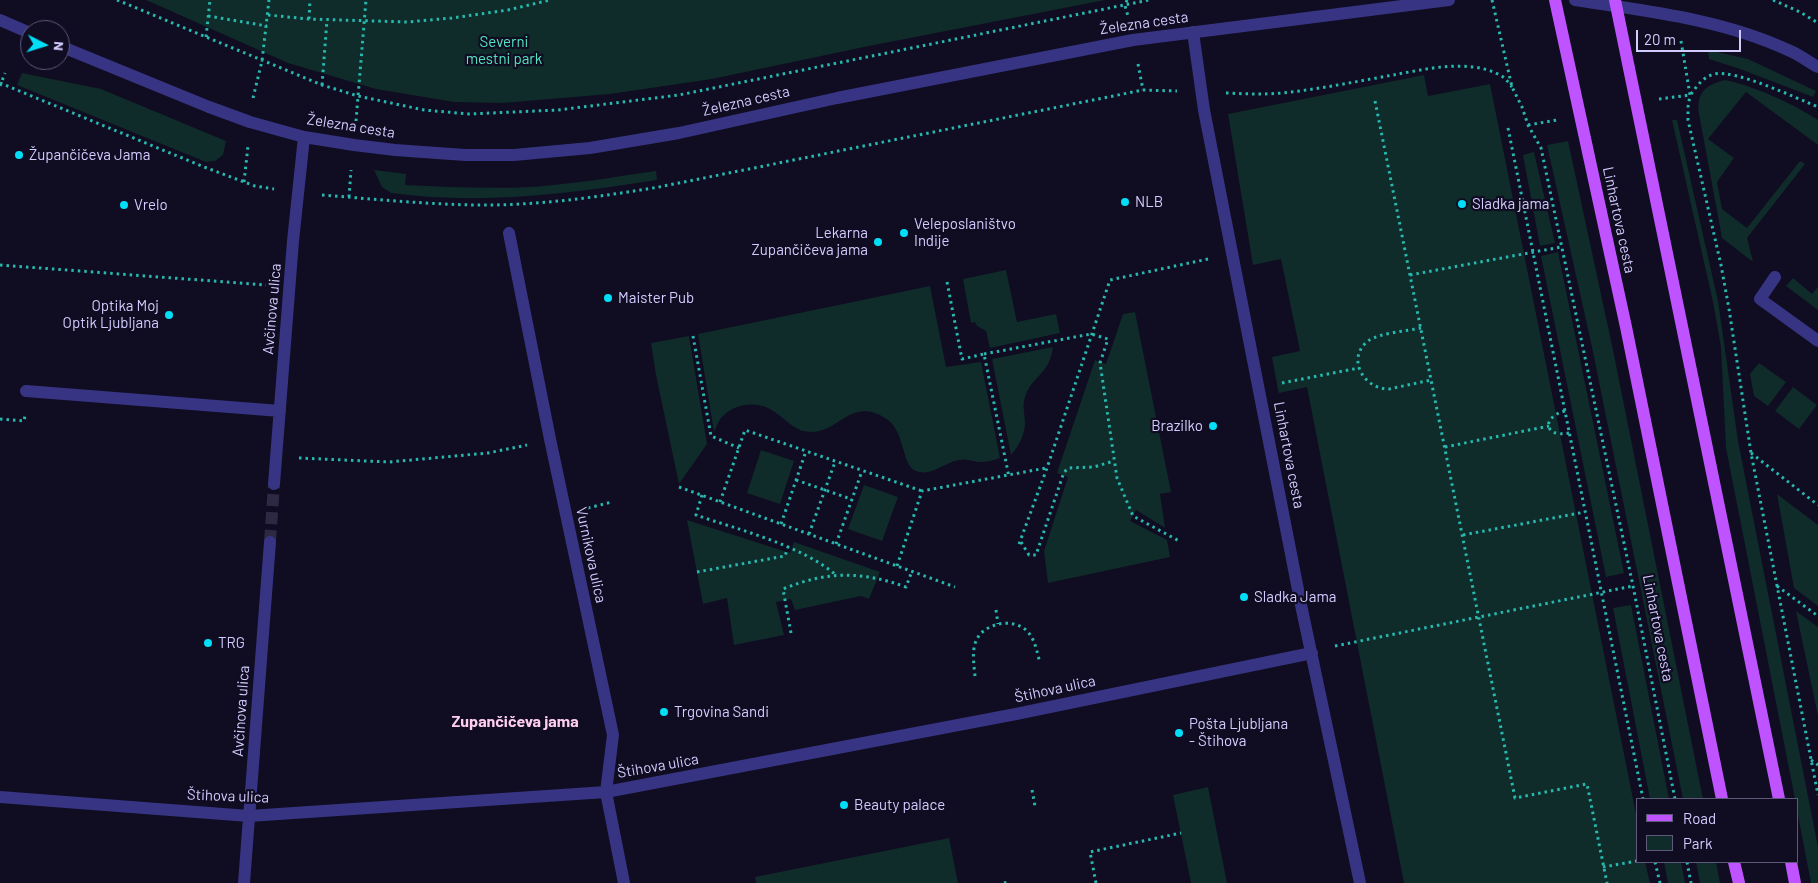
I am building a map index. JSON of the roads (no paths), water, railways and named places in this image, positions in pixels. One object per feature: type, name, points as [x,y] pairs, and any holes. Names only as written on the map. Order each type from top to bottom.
[{"type":"main road","name":"Linhartova cesta","points":[[1556,0],[1626,327],[1722,798]]},
{"type":"main road","points":[[1615,3],[1779,798]]},
{"type":"main road","points":[[1734,863],[1739,883]]},
{"type":"main road","points":[[1791,863],[1795,883]]},
{"type":"street","name":"Železna cesta","points":[[70,50],[250,122],[304,136],[387,149],[465,155],[514,154],[590,148],[679,133],[846,96],[1114,43],[1449,0]]},
{"type":"street","points":[[1575,0],[1615,3],[1725,27],[1789,50],[1818,68]]},
{"type":"street","points":[[0,20],[20,29]]},
{"type":"street","name":"Linhartova cesta","points":[[1192,32],[1201,92],[1312,653],[1360,883]]},
{"type":"street","name":"Avčinova ulica","points":[[274,484],[304,136]]},
{"type":"street","name":"Vurnikova ulica","points":[[509,234],[550,439],[613,735],[606,792],[624,883]]},
{"type":"street","points":[[1775,277],[1760,299],[1818,341]]},
{"type":"street","points":[[26,391],[280,411]]},
{"type":"street","name":"Avčinova ulica","points":[[244,883],[270,542]]},
{"type":"street","name":"Štihova ulica","points":[[0,797],[249,816],[606,792],[1016,714],[1312,653]]},
{"type":"tunnel","points":[[270,542],[274,484]]},
{"type":"place","name":"Župančičeva Jama","points":[[19,155]]},
{"type":"place","name":"NLB","points":[[1125,202]]},
{"type":"place","name":"Sladka jama","points":[[1462,204]]},
{"type":"place","name":"Vrelo","points":[[124,205]]},
{"type":"place","name":"Veleposlaništvo Indije","points":[[904,233]]},
{"type":"place","name":"Lekarna Zupančičeva jama","points":[[878,242]]},
{"type":"place","name":"Maister Pub","points":[[608,298]]},
{"type":"place","name":"Optika Moj Optik Ljubljana","points":[[169,315]]},
{"type":"place","name":"Brazilko","points":[[1213,426]]},
{"type":"place","name":"Sladka Jama","points":[[1244,597]]},
{"type":"place","name":"TRG","points":[[208,643]]},
{"type":"place","name":"Trgovina Sandi","points":[[664,712]]},
{"type":"place","name":"Pošta Ljubljana - Štihova","points":[[1179,733]]},
{"type":"place","name":"Beauty palace","points":[[844,805]]},
{"type":"district","name":"Zupančičeva jama","points":[[515,722]]},
{"type":"park label","name":"Severni mestni park","points":[[504,50]]}]
